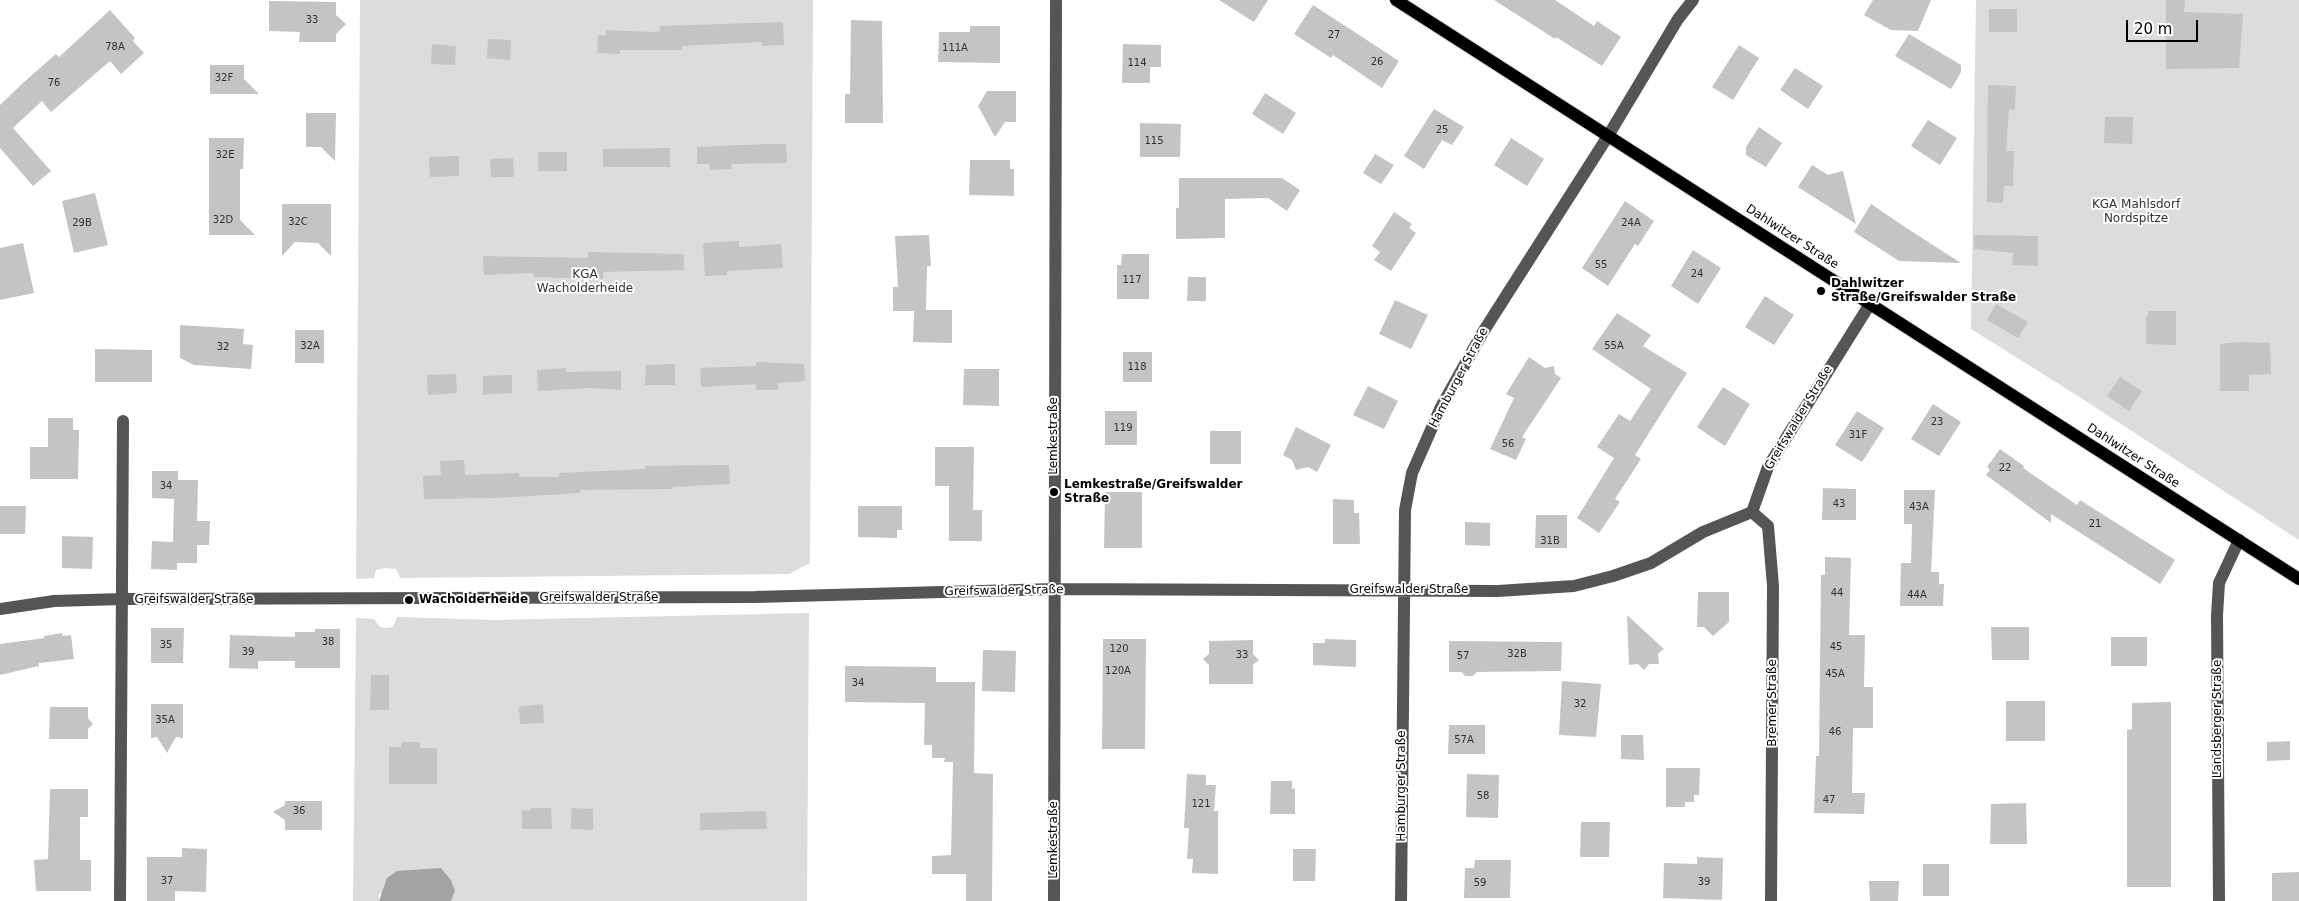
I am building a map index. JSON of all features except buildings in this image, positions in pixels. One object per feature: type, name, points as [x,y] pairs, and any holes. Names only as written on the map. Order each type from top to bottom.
[{"type":"main road","name":"Dahlwitzer Straße","points":[[1396,0],[2299,579]]},
{"type":"street","name":"Lemkestraße","points":[[1054,901],[1056,0]]},
{"type":"street","name":"Hamburger Straße","points":[[1401,901],[1404,510],[1412,473],[1441,407],[1483,332],[1608,136],[1678,19],[1693,0]]},
{"type":"street","name":"Greifswalder Straße","points":[[0,609],[54,601],[122,599],[755,598],[1055,589],[1498,591],[1574,586],[1613,576],[1651,563],[1703,532],[1752,512],[1768,467],[1870,304]]},
{"type":"street","points":[[120,901],[123,421]]},
{"type":"street","name":"Bremer Straße","points":[[1752,512],[1768,526],[1774,586],[1771,901]]},
{"type":"street","name":"Landsberger Straße","points":[[2220,901],[2217,615],[2219,583],[2239,540]]},
{"type":"green space","name":"KGA Wacholderheide","points":[[360,0],[813,0],[810,563],[789,574],[400,578],[396,569],[385,568],[376,570],[374,578],[356,579]]},
{"type":"green space","name":"KGA Mahlsdorf Nordspitze","points":[[1976,0],[2299,0],[2299,540],[2078,396],[1971,329]]},
{"type":"green space","points":[[809,613],[807,901],[451,901],[455,891],[451,880],[441,868],[379,894],[379,901],[353,901],[356,618],[374,619],[380,627],[386,628],[393,627],[397,617],[494,620]]},
{"type":"shaded area","points":[[441,868],[451,880],[455,891],[451,901],[379,901],[387,878],[397,871]]},
{"type":"place","name":"Dahlwitzer Straße/Greifswalder Straße","points":[[1821,291]]},
{"type":"place","name":"Lemkestraße/Greifswalder Straße","points":[[1054,492]]},
{"type":"place","name":"Wacholderheide","points":[[409,600]]}]
